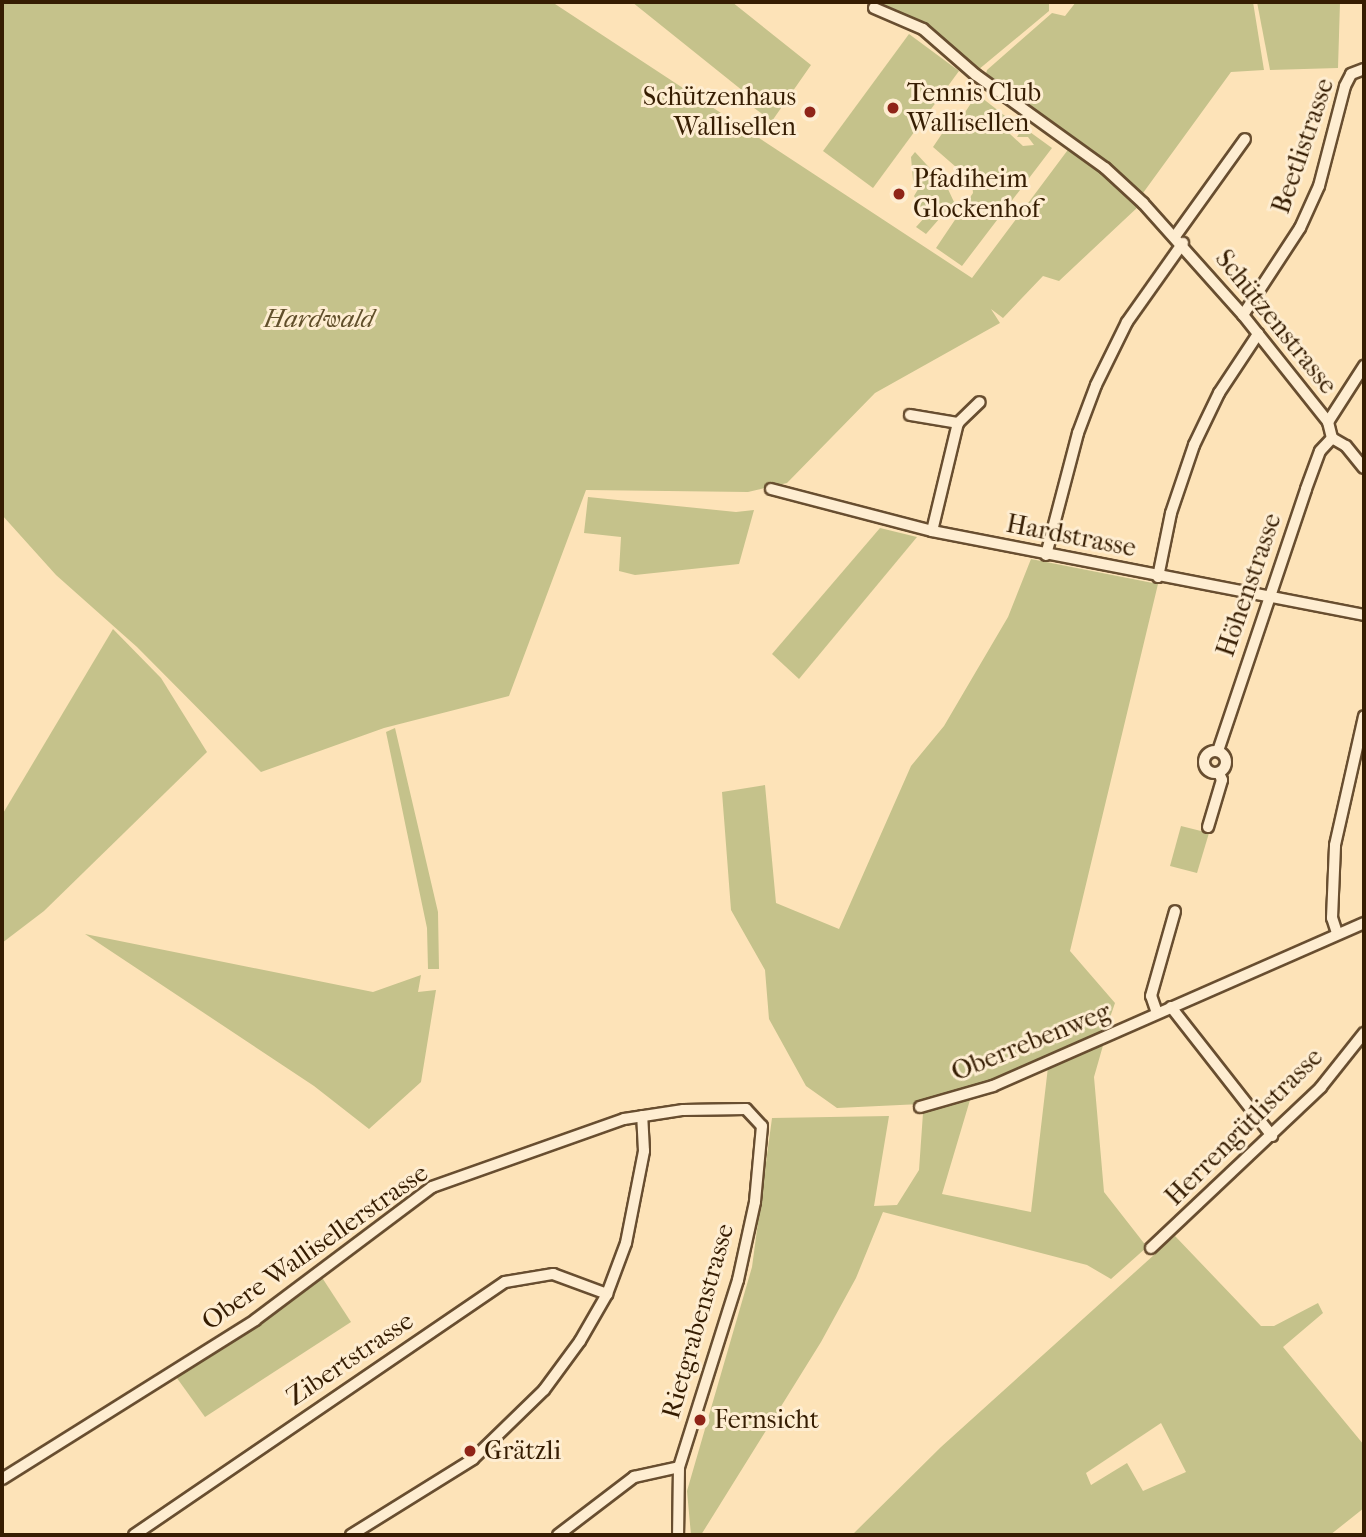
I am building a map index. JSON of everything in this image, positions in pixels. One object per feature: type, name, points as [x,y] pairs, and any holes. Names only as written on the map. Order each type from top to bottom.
[{"type":"street","name":"Schützenstrasse","points":[[874,8],[923,29],[976,75],[1105,168],[1179,239],[1243,315],[1328,422],[1332,438]]},
{"type":"street","name":"Beetlistrasse","points":[[1243,315],[1300,228],[1319,186],[1346,86],[1351,74],[1364,69]]},
{"type":"street","points":[[1046,555],[1078,433],[1096,385],[1127,322],[1245,139]]},
{"type":"street","points":[[1158,577],[1171,513],[1194,444],[1219,393],[1258,334]]},
{"type":"street","points":[[1328,422],[1364,366]]},
{"type":"street","points":[[932,531],[958,423],[980,402]]},
{"type":"street","points":[[910,415],[958,423]]},
{"type":"street","points":[[1332,438],[1364,468]]},
{"type":"street","name":"Höhenstrasse","points":[[1219,773],[1226,764],[1218,751],[1262,611],[1273,595],[1320,451],[1332,438]]},
{"type":"street","name":"Hardstrasse","points":[[771,489],[932,531],[1158,577],[1273,595],[1364,615]]},
{"type":"street","points":[[1337,933],[1332,918],[1335,845],[1364,716]]},
{"type":"street","name":"Höhenstrasse","points":[[1218,751],[1209,752],[1204,763],[1207,771],[1219,773]]},
{"type":"street","name":"Höhenstrasse","points":[[1208,827],[1222,780],[1219,773]]},
{"type":"street","points":[[1157,1013],[1151,996],[1175,911]]},
{"type":"street","name":"Oberrebenweg","points":[[920,1107],[993,1086],[1364,923]]},
{"type":"street","points":[[1171,1007],[1272,1136]]},
{"type":"street","name":"Herrengütlistrasse","points":[[1151,1248],[1321,1087],[1364,1033]]},
{"type":"street","name":"Obere Wallisellerstrasse","points":[[2,1479],[255,1320],[432,1187],[607,1124],[642,1116],[737,1109],[760,1119]]},
{"type":"street","points":[[351,1535],[473,1458],[508,1428],[573,1350],[607,1294],[637,1200],[644,1151],[642,1116]]},
{"type":"street","name":"Rietgrabenstrasse","points":[[678,1535],[679,1466],[745,1252],[761,1159],[760,1119]]},
{"type":"street","name":"Zibertstrasse","points":[[134,1535],[505,1282],[553,1274],[607,1294]]},
{"type":"street","points":[[558,1535],[634,1477],[679,1466]]},
{"type":"green space","name":"Hardwald","points":[[2,2],[552,2],[972,278],[1070,147],[1139,206],[1059,281],[1043,276],[1003,318],[991,309],[1000,323],[875,393],[787,483],[748,492],[586,490],[509,696],[384,728],[261,772],[137,647],[56,575],[2,515]]},
{"type":"green space","points":[[632,2],[732,2],[811,65],[772,121],[739,97],[743,91]]},
{"type":"green space","points":[[870,2],[1049,2],[1049,11],[978,70],[924,26]]},
{"type":"green space","points":[[1076,2],[1253,2],[1264,70],[1231,72],[1143,193],[985,77],[987,70],[1052,13],[1065,16]]},
{"type":"green space","points":[[1257,2],[1340,2],[1338,68],[1270,70]]},
{"type":"green space","name":"Tennis Club Wallisellen","points":[[909,34],[959,71],[873,188],[823,151]]},
{"type":"green space","points":[[977,94],[1014,123],[1010,134],[1023,146],[1034,145],[1028,137],[1017,137],[1023,127],[1052,148],[962,266],[936,248],[973,193],[972,181],[933,147],[956,113],[962,117]]},
{"type":"green space","points":[[915,152],[947,187],[954,202],[926,234],[916,227],[926,216],[914,196],[920,186],[913,180],[911,157]]},
{"type":"green space","points":[[588,497],[736,512],[754,510],[739,564],[635,575],[619,571],[621,537],[584,533]]},
{"type":"green space","points":[[880,528],[917,537],[799,679],[772,654]]},
{"type":"green space","points":[[1031,559],[1158,584],[1070,951],[1115,1003],[1105,1032],[996,1081],[921,1104],[837,1108],[806,1086],[769,1019],[765,970],[731,910],[722,792],[765,785],[776,903],[839,929],[911,766],[944,726],[1008,617]]},
{"type":"green space","points":[[113,629],[161,678],[207,752],[44,911],[2,943],[2,815]]},
{"type":"green space","points":[[395,728],[438,912],[439,969],[428,969],[427,928],[386,732]]},
{"type":"green space","points":[[1181,826],[1209,833],[1197,873],[1170,866]]},
{"type":"green space","points":[[85,934],[373,992],[421,975],[418,992],[436,990],[421,1082],[369,1129],[314,1086]]},
{"type":"green space","points":[[1104,1042],[1094,1077],[1104,1192],[1147,1247],[1111,1279],[1087,1265],[883,1212],[856,1278],[821,1342],[701,1535],[691,1535],[687,1491],[752,1267],[772,1118],[889,1116],[874,1206],[897,1205],[919,1170],[923,1113],[970,1100],[942,1194],[1031,1212],[1048,1067]]},
{"type":"green space","points":[[1175,1236],[1261,1326],[1274,1326],[1318,1303],[1323,1313],[1283,1347],[1364,1445],[1364,1508],[1330,1535],[852,1535],[941,1447]],"holes":[[[1161,1423],[1186,1472],[1143,1491],[1127,1463],[1091,1485],[1086,1473]]]},
{"type":"green space","points":[[321,1276],[351,1322],[205,1417],[174,1374]]},
{"type":"place","name":"Tennis Club Wallisellen","points":[[893,108]]},
{"type":"place","name":"Schützenhaus Wallisellen","points":[[810,112]]},
{"type":"place","name":"Pfadiheim Glockenhof","points":[[899,194]]},
{"type":"place","name":"Fernsicht","points":[[700,1420]]},
{"type":"place","name":"Grätzli","points":[[470,1451]]}]
